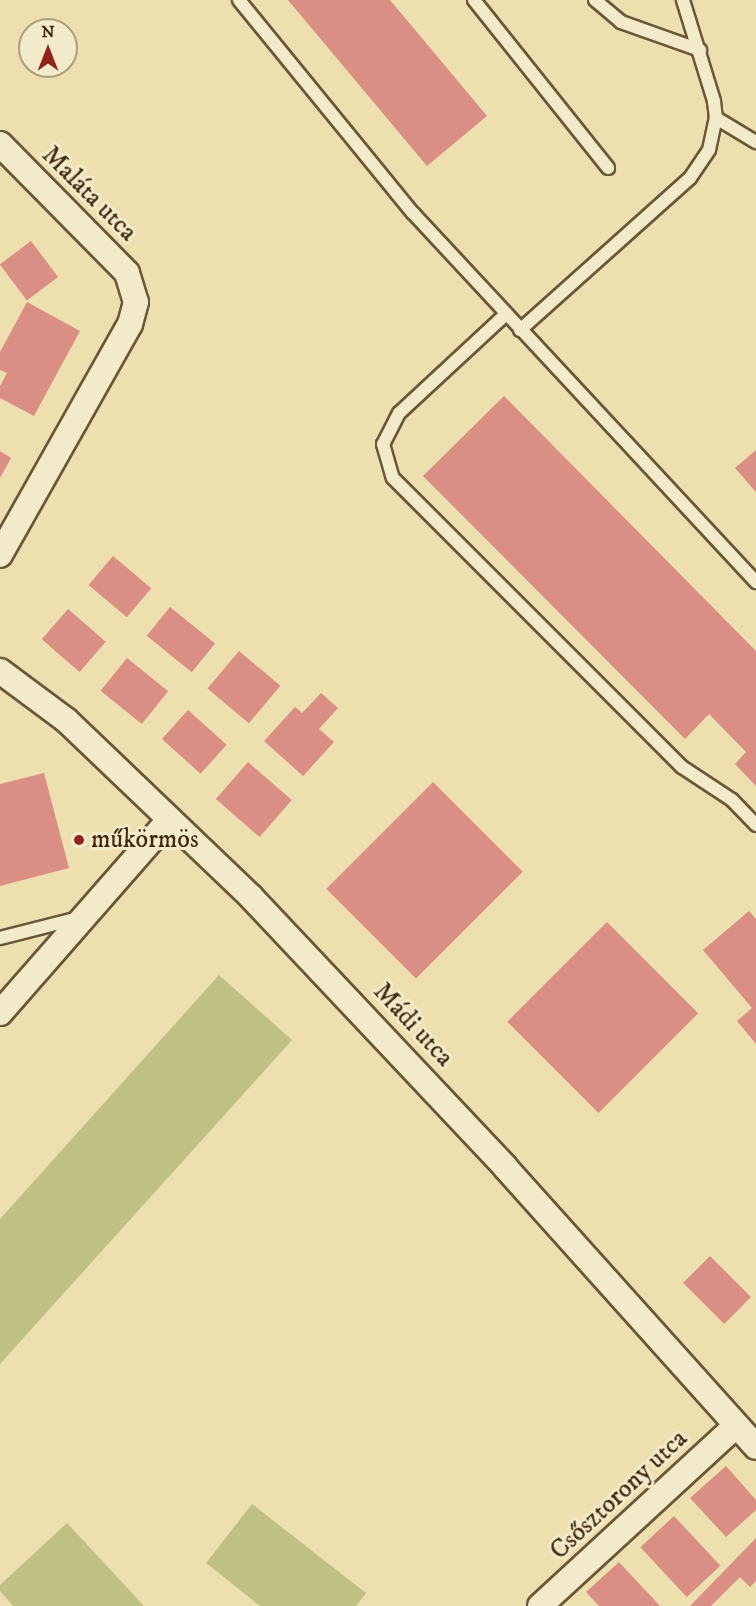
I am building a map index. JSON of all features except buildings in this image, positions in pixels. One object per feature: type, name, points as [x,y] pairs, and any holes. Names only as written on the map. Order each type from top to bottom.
[{"type":"street","name":"Maláta utca","points":[[0,144],[127,273],[134,285],[136,302],[130,324],[0,555]]},
{"type":"street","name":"Mádi utca","points":[[0,672],[66,720],[356,1004],[756,1447]]},
{"type":"street","points":[[0,1013],[169,820]]},
{"type":"street","name":"Csősztorony utca","points":[[540,1606],[736,1426]]},
{"type":"lane","points":[[239,0],[413,213],[505,315],[756,582]]},
{"type":"lane","points":[[474,0],[608,168]]},
{"type":"lane","points":[[595,0],[621,22],[700,50]]},
{"type":"lane","points":[[520,330],[690,178],[709,150],[716,118],[700,50],[683,0]]},
{"type":"lane","points":[[716,118],[756,142]]},
{"type":"lane","points":[[505,315],[399,413],[383,444],[393,478],[682,767],[732,800],[756,825]]},
{"type":"lane","points":[[0,938],[86,917]]},
{"type":"green space","points":[[219,975],[292,1040],[0,1364],[0,1219]]},
{"type":"green space","points":[[252,1504],[366,1593],[356,1606],[260,1606],[206,1563]]},
{"type":"green space","points":[[67,1523],[144,1606],[13,1606],[0,1591],[0,1585]]},
{"type":"place","name":"műkörmös","points":[[79,840]]}]
